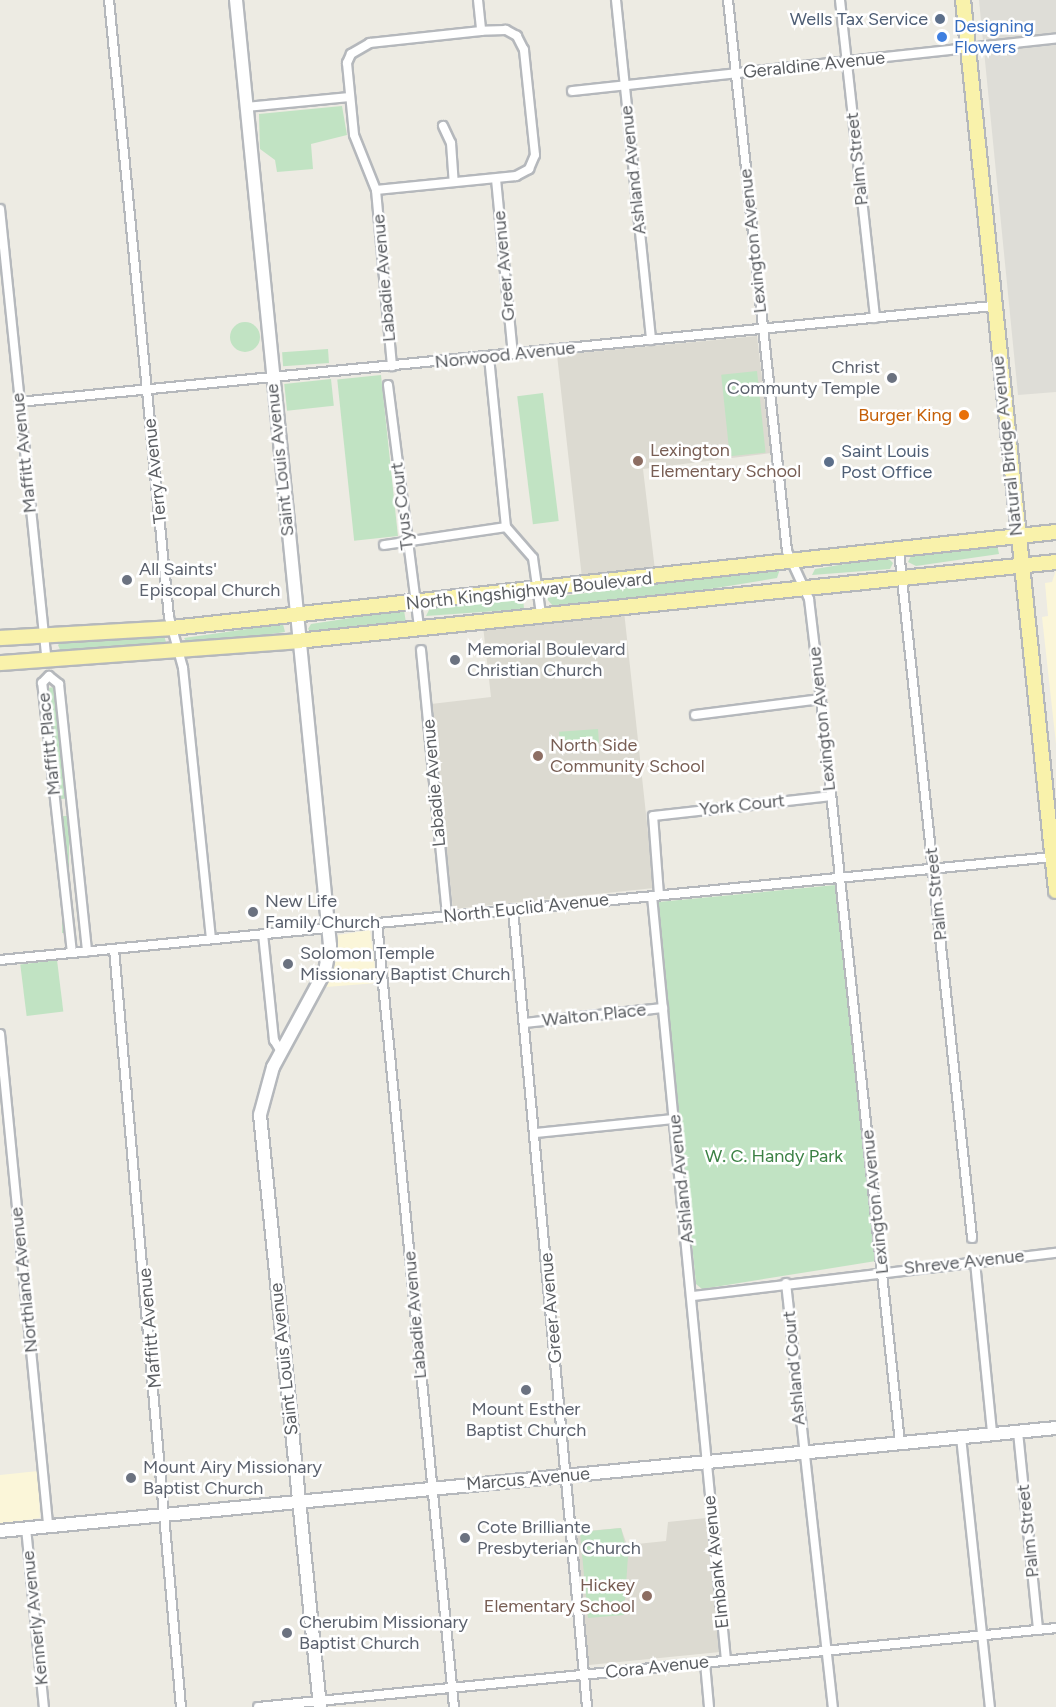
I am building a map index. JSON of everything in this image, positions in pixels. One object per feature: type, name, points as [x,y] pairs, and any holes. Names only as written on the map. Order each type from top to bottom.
[{"type":"main road","name":"Natural Bridge Avenue","points":[[963,0],[992,306],[1056,891]]},
{"type":"main road","name":"North Kingshighway Boulevard","points":[[0,638],[172,628],[792,563],[1056,532]]},
{"type":"main road","name":"North Kingshighway Boulevard","points":[[0,663],[178,652],[297,641],[902,575],[1020,563],[1056,562]]},
{"type":"street","name":"Terry Avenue","points":[[109,0],[172,628],[178,652],[211,939]]},
{"type":"street","name":"Saint Louis Avenue","points":[[236,0],[297,641],[329,928],[325,971],[280,1050],[265,1090],[260,1133],[320,1704]]},
{"type":"street","points":[[478,0],[481,31]]},
{"type":"street","name":"Ashland Avenue","points":[[616,0],[651,340]]},
{"type":"street","name":"Lexington Avenue","points":[[728,0],[763,329],[792,563],[803,586],[821,699],[900,1443]]},
{"type":"street","name":"Palm Street","points":[[840,0],[875,318]]},
{"type":"street","points":[[506,30],[517,36],[524,50],[535,155],[529,169],[496,179],[376,190],[354,135],[350,97],[351,54],[370,43],[481,31],[506,30]]},
{"type":"street","name":"Geraldine Avenue","points":[[572,91],[1056,38]]},
{"type":"street","points":[[246,108],[350,97]]},
{"type":"street","points":[[442,126],[452,142],[454,182]]},
{"type":"street","name":"Greer Avenue","points":[[496,179],[513,354]]},
{"type":"street","name":"Labadie Avenue","points":[[376,190],[392,366]]},
{"type":"street","name":"Maffitt Avenue","points":[[0,209],[46,660]]},
{"type":"street","name":"Norwood Avenue","points":[[19,402],[992,306]]},
{"type":"street","points":[[489,357],[506,527],[533,558],[541,614]]},
{"type":"street","name":"Tyus Court","points":[[388,385],[406,541],[419,627]]},
{"type":"street","points":[[384,545],[506,527]]},
{"type":"street","name":"Palm Street","points":[[899,550],[972,1238]]},
{"type":"street","name":"Labadie Avenue","points":[[421,650],[447,916]]},
{"type":"street","name":"Maffitt Place","points":[[72,953],[42,683],[50,676],[59,684],[87,952]]},
{"type":"street","points":[[695,715],[821,699]]},
{"type":"street","name":"York Court","points":[[653,816],[830,796]]},
{"type":"street","name":"Ashland Avenue","points":[[653,816],[663,1008],[693,1296],[707,1463]]},
{"type":"street","name":"North Euclid Avenue","points":[[0,960],[1053,857]]},
{"type":"street","name":"Greer Avenue","points":[[513,909],[586,1707]]},
{"type":"street","name":"Labadie Avenue","points":[[378,923],[454,1707]]},
{"type":"street","points":[[263,934],[269,989],[280,1050]]},
{"type":"street","name":"Maffitt Avenue","points":[[114,949],[182,1707]]},
{"type":"street","name":"Walton Place","points":[[524,1023],[663,1008]]},
{"type":"street","name":"Northland Avenue","points":[[0,1034],[48,1526]]},
{"type":"street","points":[[535,1133],[674,1119]]},
{"type":"street","name":"Shreve Avenue","points":[[693,1296],[882,1270],[1056,1253]]},
{"type":"street","points":[[975,1262],[992,1433]]},
{"type":"street","name":"Ashland Court","points":[[786,1283],[805,1453]]},
{"type":"street","name":"Marcus Avenue","points":[[0,1531],[431,1487],[707,1463],[1056,1428]]},
{"type":"street","name":"Palm Street","points":[[1018,1432],[1038,1630]]},
{"type":"street","points":[[962,1437],[990,1707]]},
{"type":"street","points":[[805,1453],[833,1707]]},
{"type":"street","name":"Elmbank Avenue","points":[[707,1463],[726,1660]]},
{"type":"street","name":"Kennerly Avenue","points":[[26,1528],[44,1707]]},
{"type":"street","name":"Cora Avenue","points":[[258,1707],[320,1704],[452,1688],[1056,1628]]},
{"type":"street","points":[[705,1663],[709,1707]]},
{"type":"shaded area","points":[[979,0],[1056,0],[1056,392],[1018,395]]},
{"type":"shaded area","name":"Lexington Elementary School","points":[[757,336],[771,453],[643,469],[655,570],[582,578],[557,355]]},
{"type":"shaded area","points":[[1056,570],[1056,744],[1042,617],[1048,616],[1045,583],[1052,582]]},
{"type":"shaded area","name":"North Side Community School","points":[[624,611],[654,888],[453,909],[431,704],[491,697],[483,626]]},
{"type":"shaded area","points":[[370,930],[377,983],[326,987],[338,935]]},
{"type":"shaded area","points":[[38,1471],[40,1518],[0,1524],[0,1475]]},
{"type":"shaded area","name":"Hickey Elementary School","points":[[706,1518],[720,1652],[589,1665],[574,1532],[621,1528],[627,1545],[666,1541],[668,1522]]},
{"type":"green space","points":[[342,106],[347,135],[311,144],[313,169],[277,172],[275,160],[260,149],[259,114]]},
{"type":"green space","points":[[245,322],[256,326],[260,337],[256,348],[245,352],[234,348],[230,337],[234,326]]},
{"type":"green space","points":[[328,349],[329,363],[283,366],[282,352]]},
{"type":"green space","points":[[757,371],[766,453],[730,456],[721,375]]},
{"type":"green space","points":[[381,375],[398,536],[354,541],[337,380]]},
{"type":"green space","points":[[331,379],[334,406],[287,411],[284,384]]},
{"type":"green space","points":[[543,393],[559,521],[533,524],[517,396]]},
{"type":"green space","points":[[997,544],[999,554],[916,566],[908,562],[912,554]]},
{"type":"green space","points":[[887,557],[893,563],[890,569],[812,575],[815,569]]},
{"type":"green space","points":[[780,569],[777,578],[710,589],[553,606],[546,598]]},
{"type":"green space","points":[[523,597],[524,609],[426,616],[430,608]]},
{"type":"green space","points":[[404,610],[406,623],[312,633],[308,629],[311,624]]},
{"type":"green space","points":[[283,624],[285,632],[224,641],[188,644],[184,638]]},
{"type":"green space","points":[[164,635],[167,646],[61,652],[58,645],[62,641]]},
{"type":"green space","points":[[56,687],[68,798],[61,799],[49,688]]},
{"type":"green space","points":[[598,729],[599,743],[560,746],[559,732]]},
{"type":"green space","points":[[62,816],[69,816],[69,933],[62,933]]},
{"type":"green space","name":"W. C. Handy Park","points":[[836,885],[876,1261],[702,1289],[696,1284],[658,902]]},
{"type":"green space","points":[[57,960],[63,1012],[27,1016],[20,965]]},
{"type":"green space","points":[[621,1528],[628,1556],[624,1615],[588,1618],[580,1532]]},
{"type":"place","name":"Wells Tax Service","points":[[940,19]]},
{"type":"place","name":"Designing Flowers","points":[[942,37]]},
{"type":"place","name":"Christ Communty Temple","points":[[892,378]]},
{"type":"place","name":"Burger King","points":[[964,415]]},
{"type":"place","name":"Lexington Elementary School","points":[[638,461]]},
{"type":"place","name":"Saint Louis Post Office","points":[[829,462]]},
{"type":"place","name":"All Saints' Episcopal Church","points":[[127,580]]},
{"type":"place","name":"Memorial Boulevard Christian Church","points":[[455,660]]},
{"type":"place","name":"North Side Community School","points":[[538,756]]},
{"type":"place","name":"New Life Family Church","points":[[253,912]]},
{"type":"place","name":"Solomon Temple Missionary Baptist Church","points":[[288,964]]},
{"type":"place","name":"Mount Esther Baptist Church","points":[[526,1390]]},
{"type":"place","name":"Mount Airy Missionary Baptist Church","points":[[131,1478]]},
{"type":"place","name":"Cote Brilliante Presbyterian Church","points":[[465,1538]]},
{"type":"place","name":"Hickey Elementary School","points":[[647,1596]]},
{"type":"place","name":"Cherubim Missionary Baptist Church","points":[[287,1633]]}]
